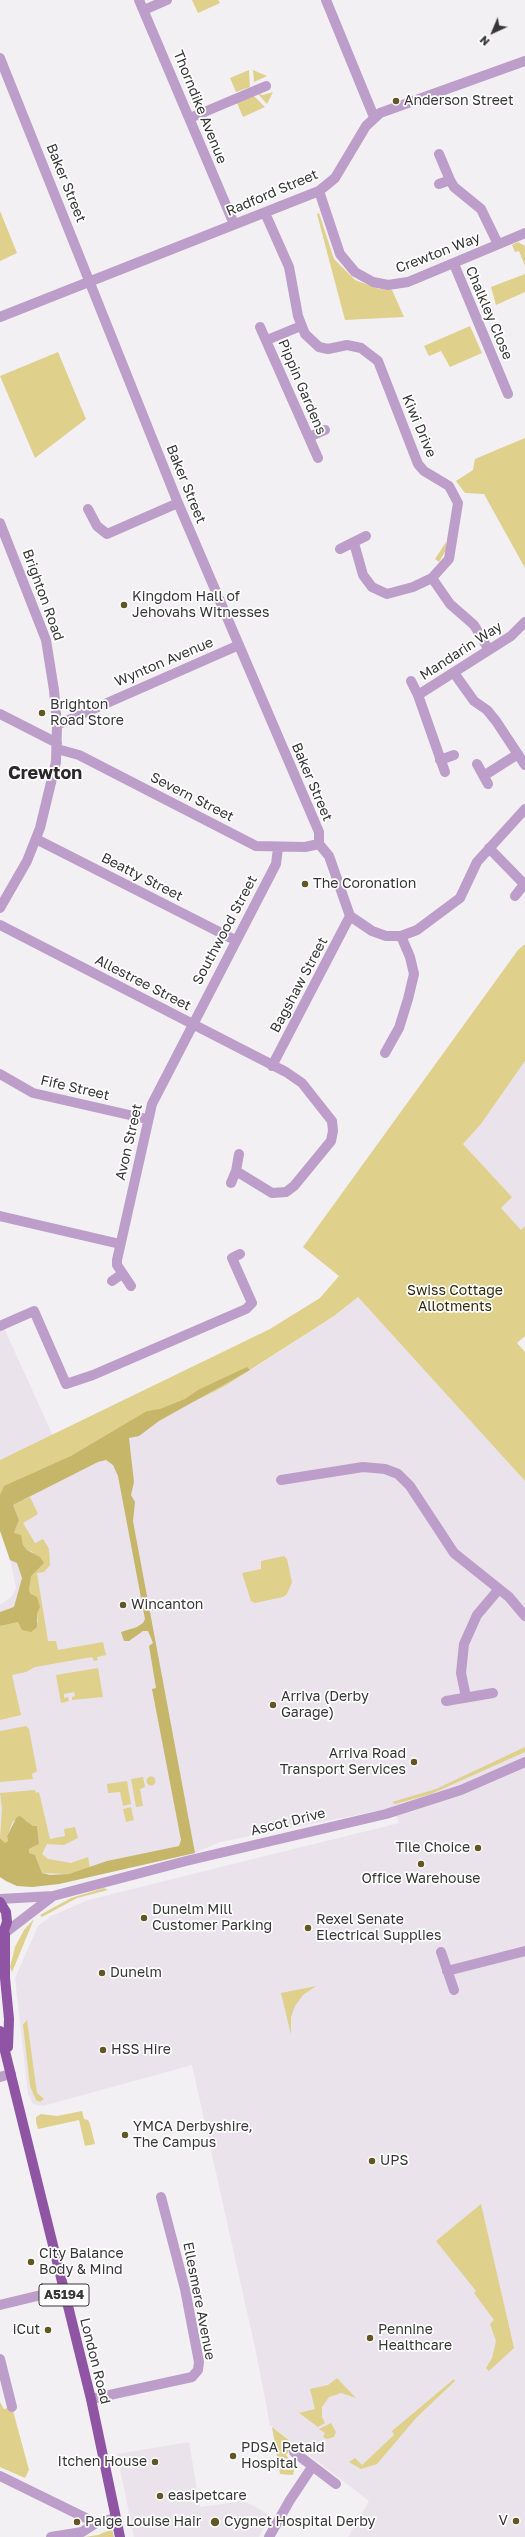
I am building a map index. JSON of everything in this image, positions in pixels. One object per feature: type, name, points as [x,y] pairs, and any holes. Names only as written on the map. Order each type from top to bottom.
[{"type":"main road","name":"London Road","points":[[0,1901],[7,1917],[3,1936],[9,2019],[7,2053]]},
{"type":"main road","name":"London Road","points":[[0,2031],[7,2053],[62,2290],[91,2399],[120,2537]]},
{"type":"street","name":"Thorndike Avenue","points":[[139,0],[234,224]]},
{"type":"street","points":[[144,10],[167,0]]},
{"type":"street","points":[[326,0],[374,117]]},
{"type":"street","name":"Baker Street","points":[[0,58],[178,503],[319,832],[319,844],[329,856],[350,916]]},
{"type":"street","name":"Radford Street","points":[[0,317],[90,280],[319,191],[334,178],[374,117],[387,109],[525,61]]},
{"type":"street","points":[[190,118],[266,86]]},
{"type":"street","points":[[440,154],[450,180],[481,209],[498,244]]},
{"type":"street","points":[[439,184],[450,180]]},
{"type":"street","name":"Crewton Way","points":[[319,191],[340,254],[352,269],[367,280],[388,284],[401,284],[454,264],[525,233]]},
{"type":"street","name":"Kiwi Drive","points":[[265,213],[289,268],[301,326],[310,340],[319,347],[333,348],[347,345],[361,348],[378,361],[418,464],[424,471],[448,486],[456,498],[459,509],[451,553],[446,565],[432,578],[400,592],[380,592],[370,586],[363,575],[354,543]]},
{"type":"street","name":"Chalkley Close","points":[[454,264],[508,394]]},
{"type":"street","points":[[267,340],[301,326]]},
{"type":"street","name":"Pippin Gardens","points":[[260,327],[318,458]]},
{"type":"street","points":[[309,437],[325,430]]},
{"type":"street","points":[[88,509],[97,526],[107,534],[178,503]]},
{"type":"street","name":"Brighton Road","points":[[0,523],[46,640],[54,690],[57,725],[57,746],[49,795],[36,839],[27,861],[0,908]]},
{"type":"street","points":[[340,549],[366,536]]},
{"type":"street","points":[[432,578],[450,604],[474,625],[489,650]]},
{"type":"street","name":"Mandarin Way","points":[[445,772],[418,695],[511,636],[525,622]]},
{"type":"street","name":"Wynton Avenue","points":[[57,725],[239,645]]},
{"type":"street","points":[[454,673],[474,701],[492,716],[525,765]]},
{"type":"street","points":[[411,681],[418,695]]},
{"type":"street","name":"Severn Street","points":[[0,714],[57,746],[79,755],[256,846],[305,848],[319,844]]},
{"type":"street","points":[[477,764],[486,779],[518,754]]},
{"type":"street","points":[[440,760],[454,755]]},
{"type":"street","points":[[350,916],[378,934],[401,936],[417,930],[460,898],[467,887],[477,862],[525,809]]},
{"type":"street","name":"Beatty Street","points":[[36,839],[235,940]]},
{"type":"street","name":"Southwood Street","points":[[192,1024],[276,864],[278,848]]},
{"type":"street","points":[[489,848],[524,884],[515,896]]},
{"type":"street","name":"Bagshaw Street","points":[[272,1066],[350,916]]},
{"type":"street","name":"Allestree Street","points":[[0,925],[298,1079],[306,1087],[332,1121],[332,1136],[294,1186],[286,1192],[272,1193],[236,1171]]},
{"type":"street","points":[[385,1053],[398,1028],[408,999],[414,974],[410,957],[401,936]]},
{"type":"street","name":"Avon Street","points":[[131,1286],[117,1266],[120,1244],[147,1119],[155,1095],[192,1024]]},
{"type":"street","name":"Fife Street","points":[[0,1074],[33,1093],[147,1119]]},
{"type":"street","points":[[231,1183],[236,1171],[239,1154]]},
{"type":"street","points":[[0,1216],[120,1244]]},
{"type":"street","points":[[0,1326],[34,1311],[66,1384],[93,1375],[246,1309],[252,1303],[232,1258],[240,1254]]},
{"type":"street","points":[[112,1281],[122,1274]]},
{"type":"street","points":[[281,1480],[363,1467],[385,1469],[398,1474],[410,1486],[454,1553],[499,1588],[525,1616]]},
{"type":"street","points":[[466,1697],[461,1673],[464,1644],[471,1625],[499,1588]]},
{"type":"street","points":[[446,1701],[493,1693]]},
{"type":"street","name":"Ascot Drive","points":[[0,1901],[53,1896],[199,1858],[388,1814],[461,1790],[525,1762]]},
{"type":"street","name":"Ascot Drive","points":[[3,1936],[53,1896]]},
{"type":"street","points":[[447,1971],[525,1951]]},
{"type":"street","points":[[440,1952],[454,1990]]},
{"type":"street","points":[[0,2077],[11,2074]]},
{"type":"street","name":"Ellesmere Avenue","points":[[91,2399],[192,2377],[198,2370],[199,2362],[185,2290],[161,2197]]},
{"type":"street","points":[[0,2305],[62,2290]]},
{"type":"street","points":[[0,2359],[4,2392],[12,2406]]},
{"type":"street","points":[[294,2452],[336,2484]]},
{"type":"street","points":[[269,2537],[290,2500],[312,2466]]},
{"type":"street","points":[[0,2476],[96,2523]]},
{"type":"street","points":[[51,2537],[82,2532],[96,2523],[115,2518]]},
{"type":"shaded area","points":[[525,1061],[525,1226],[521,1230],[501,1208],[512,1197],[463,1144],[481,1124]]},
{"type":"shaded area","points":[[358,1297],[525,1481],[525,2537],[348,2537],[369,2501],[270,2425],[256,2352],[192,2065],[43,2106],[33,2104],[28,2094],[15,1978],[38,1926],[51,1916],[88,1900],[399,1823],[392,1808],[220,1842],[195,1853],[59,1884],[32,1887],[17,1886],[0,1877],[0,1605],[12,1596],[16,1588],[0,1511],[164,1414],[225,1386],[334,1316]]},
{"type":"shaded area","points":[[0,1319],[53,1436],[0,1460]]},
{"type":"shaded area","points":[[247,1367],[250,1370],[159,1421],[139,1436],[129,1438],[134,1482],[131,1495],[135,1502],[133,1521],[195,1853],[59,1884],[32,1887],[17,1886],[6,1881],[0,1877],[0,1838],[5,1843],[8,1841],[7,1836],[17,1817],[20,1816],[33,1826],[37,1826],[39,1844],[29,1849],[29,1853],[35,1855],[42,1873],[50,1875],[69,1874],[107,1861],[179,1846],[181,1840],[152,1689],[156,1688],[149,1646],[153,1643],[148,1631],[143,1631],[129,1641],[124,1641],[121,1632],[137,1627],[143,1623],[145,1619],[118,1476],[113,1465],[106,1460],[98,1462],[13,1505],[19,1520],[14,1533],[21,1535],[23,1545],[27,1550],[40,1557],[44,1563],[31,1576],[29,1590],[31,1594],[37,1597],[40,1607],[37,1614],[37,1627],[31,1632],[22,1630],[18,1622],[0,1626],[0,1612],[14,1607],[22,1578],[17,1563],[10,1560],[0,1531],[0,1495],[4,1486],[71,1456],[147,1411],[160,1409],[185,1399],[198,1390]]},
{"type":"shaded area","points":[[189,2442],[200,2507],[244,2501],[256,2507],[270,2516],[259,2537],[134,2537],[117,2454]]},
{"type":"green space","points":[[192,0],[218,0],[220,3],[198,13]]},
{"type":"green space","points":[[249,70],[250,87],[236,92],[230,78]]},
{"type":"green space","points":[[253,70],[267,76],[254,82]]},
{"type":"green space","points":[[273,92],[267,104],[258,94],[263,95]]},
{"type":"green space","points":[[254,96],[265,107],[243,117],[237,103]]},
{"type":"green space","points":[[0,211],[17,253],[0,261]]},
{"type":"green space","points":[[319,213],[334,259],[355,280],[379,289],[392,290],[404,317],[345,320],[317,214]]},
{"type":"green space","points":[[518,242],[525,246],[525,266],[519,251],[515,252],[512,245]]},
{"type":"green space","points":[[525,274],[525,292],[496,305],[491,287]]},
{"type":"green space","points":[[470,326],[482,353],[450,367],[441,351],[429,356],[424,346]]},
{"type":"green space","points":[[58,352],[86,419],[35,458],[0,376]]},
{"type":"green space","points":[[525,438],[525,568],[484,494],[465,493],[456,481],[473,470],[475,459]]},
{"type":"green space","points":[[446,542],[446,550],[439,562],[435,559]]},
{"type":"green space","name":"Swiss Cottage Allotments","points":[[525,944],[525,1061],[481,1124],[463,1144],[512,1197],[501,1208],[521,1230],[525,1226],[525,1336],[517,1343],[525,1352],[525,1481],[358,1297],[334,1316],[225,1386],[0,1499],[0,1460],[270,1329],[320,1298],[339,1276],[303,1247],[518,950]]},
{"type":"green space","points":[[30,1497],[38,1514],[23,1523],[35,1543],[43,1539],[49,1549],[50,1565],[44,1572],[37,1573],[48,1641],[56,1641],[58,1650],[103,1642],[106,1655],[97,1657],[98,1660],[94,1661],[92,1657],[35,1667],[26,1672],[12,1675],[21,1715],[0,1720],[0,1626],[18,1622],[38,1622],[37,1614],[40,1607],[29,1590],[33,1552],[27,1550],[14,1533],[19,1520],[13,1505]]},
{"type":"green space","points":[[284,1556],[287,1559],[292,1582],[287,1594],[283,1597],[255,1603],[251,1601],[242,1573],[261,1569],[261,1561]]},
{"type":"green space","points":[[98,1668],[103,1697],[72,1700],[72,1697],[75,1696],[74,1692],[64,1694],[64,1698],[68,1697],[69,1701],[61,1703],[56,1675]]},
{"type":"green space","points":[[26,1726],[29,1729],[37,1771],[32,1774],[33,1779],[0,1782],[0,1731]]},
{"type":"green space","points":[[525,1747],[525,1752],[431,1794],[395,1804],[392,1802],[436,1789]]},
{"type":"green space","points":[[151,1776],[156,1781],[151,1786],[146,1781]]},
{"type":"green space","points":[[143,1777],[145,1787],[140,1789],[143,1806],[136,1807],[131,1779]]},
{"type":"green space","points":[[127,1781],[131,1804],[123,1806],[120,1792],[108,1793],[107,1784]]},
{"type":"green space","points":[[35,1790],[36,1793],[39,1792],[50,1839],[65,1836],[64,1829],[75,1827],[78,1838],[64,1845],[47,1844],[42,1854],[48,1859],[71,1863],[88,1857],[90,1868],[69,1874],[42,1873],[35,1855],[29,1854],[29,1849],[39,1844],[37,1826],[33,1826],[26,1820],[13,1821],[7,1836],[8,1841],[5,1843],[0,1838],[2,1809],[0,1793]]},
{"type":"green space","points":[[131,1807],[134,1820],[126,1822],[123,1809]]},
{"type":"green space","points":[[104,1888],[108,1890],[77,1898],[42,1917],[40,1915],[71,1898]]},
{"type":"green space","points":[[34,1919],[12,1972],[10,1967],[15,1947],[24,1930]]},
{"type":"green space","points":[[316,1986],[303,1995],[295,2006],[291,2017],[291,2035],[281,1993]]},
{"type":"green space","points":[[27,2020],[37,2093],[44,2099],[40,2102],[36,2100],[30,2086],[23,2025]]},
{"type":"green space","points":[[82,2111],[84,2119],[88,2120],[90,2124],[95,2144],[85,2146],[79,2120],[38,2129],[36,2117],[41,2114],[57,2116]]},
{"type":"green space","points":[[481,2204],[514,2348],[489,2371],[486,2368],[492,2358],[496,2341],[490,2324],[494,2320],[474,2293],[476,2291],[436,2241]]},
{"type":"green space","points":[[337,2378],[356,2398],[341,2393],[329,2397],[322,2407],[322,2417],[325,2423],[318,2427],[299,2413],[315,2409],[310,2389],[328,2385]]},
{"type":"green space","points":[[454,2379],[455,2381],[416,2418],[377,2464],[361,2469],[349,2462],[355,2458],[362,2465],[394,2435],[392,2431]]},
{"type":"green space","points":[[0,2402],[4,2409],[12,2407],[29,2470],[25,2478],[0,2467]]},
{"type":"green space","points":[[331,2423],[336,2432],[334,2437],[327,2439],[323,2437],[325,2433],[319,2429]]},
{"type":"green space","points":[[272,2427],[294,2444],[286,2455],[295,2466],[293,2475],[280,2474]]},
{"type":"green space","points":[[112,2529],[114,2537],[85,2537],[98,2535]]},
{"type":"place","name":"Anderson Street","points":[[396,101]]},
{"type":"place","name":"Kingdom Hall of Jehovahs Witnesses","points":[[124,605]]},
{"type":"place","name":"Brighton Road Store","points":[[42,713]]},
{"type":"place","name":"The Coronation","points":[[305,884]]},
{"type":"place","name":"Wincanton","points":[[123,1605]]},
{"type":"place","name":"Arriva (Derby Garage)","points":[[273,1705]]},
{"type":"place","name":"Arriva Road Transport Services","points":[[414,1762]]},
{"type":"place","name":"Tile Choice","points":[[478,1848]]},
{"type":"place","name":"Office Warehouse","points":[[421,1864]]},
{"type":"place","name":"Dunelm Mill Customer Parking","points":[[144,1918]]},
{"type":"place","name":"Rexel Senate Electrical Supplies","points":[[308,1928]]},
{"type":"place","name":"Dunelm","points":[[102,1973]]},
{"type":"place","name":"HSS Hire","points":[[103,2050]]},
{"type":"place","name":"YMCA Derbyshire, The Campus","points":[[125,2135]]},
{"type":"place","name":"UPS","points":[[372,2161]]},
{"type":"place","name":"City Balance Body & Mind","points":[[31,2262]]},
{"type":"place","name":"iCut","points":[[48,2330]]},
{"type":"place","name":"Pennine Healthcare","points":[[370,2338]]},
{"type":"place","name":"PDSA Petaid Hospital","points":[[233,2456]]},
{"type":"place","name":"Itchen House","points":[[155,2462]]},
{"type":"place","name":"easipetcare","points":[[160,2496]]},
{"type":"place","name":"V","points":[[516,2521]]},
{"type":"place","name":"Paige Louise Hair","points":[[77,2522]]},
{"type":"place","name":"Cygnet Hospital Derby","points":[[215,2522]]},
{"type":"district","name":"Crewton","points":[[45,773]]}]
